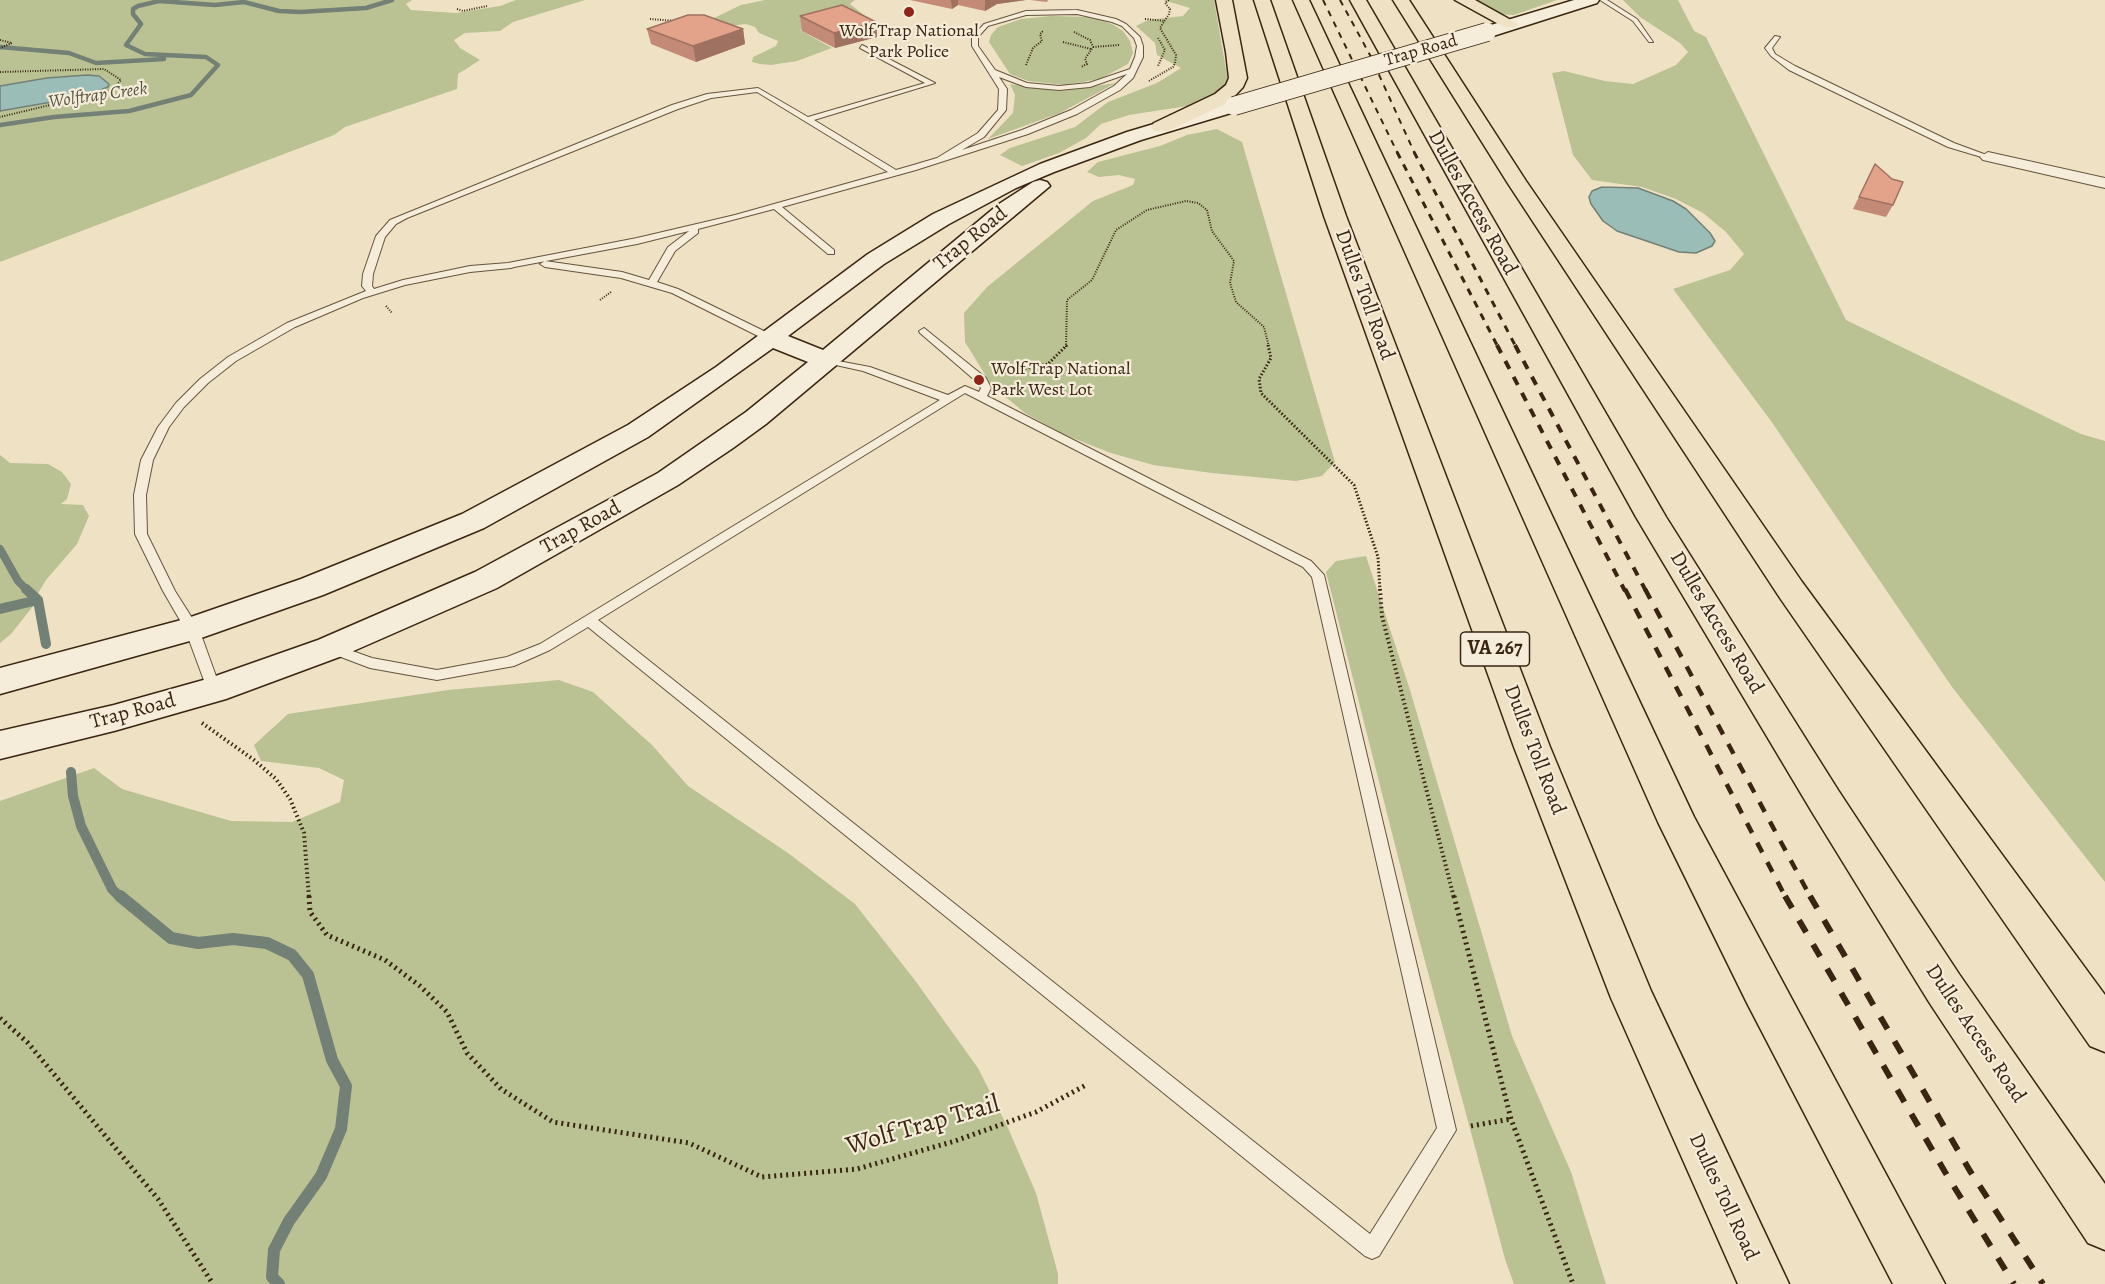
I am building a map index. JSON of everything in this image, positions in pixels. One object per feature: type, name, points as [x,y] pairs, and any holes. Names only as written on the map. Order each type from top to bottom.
[{"type":"highway","points":[[1161,127],[1222,98],[1234,87],[1238,78],[1224,0]]},
{"type":"highway","name":"Dulles Toll Road","points":[[1262,0],[1335,216],[1532,747],[1632,998],[1764,1284]]},
{"type":"highway","points":[[1301,0],[1677,822],[1762,989],[1920,1284]]},
{"type":"highway","name":"Dulles Access Road","points":[[1358,0],[1651,517],[1825,801],[1944,988],[2105,1226]]},
{"type":"highway","points":[[1401,0],[1517,182],[1587,283],[1784,581],[2105,1031]]},
{"type":"highway","points":[[1463,0],[1510,24]]},
{"type":"main road","name":"Trap Road","points":[[0,681],[192,629],[312,587],[473,521],[638,431],[770,338],[876,259],[941,219],[1009,184],[1161,127],[1591,0]]},
{"type":"main road","name":"Trap Road","points":[[0,745],[114,718],[214,690],[330,648],[486,580],[668,479],[732,436],[1007,209],[1081,157]]},
{"type":"main road","points":[[770,338],[826,360]]},
{"type":"street","points":[[1988,157],[2105,183]]},
{"type":"lane","points":[[1603,0],[1635,20],[1651,41]]},
{"type":"lane","points":[[214,690],[192,629],[169,591],[141,534],[140,495],[147,460],[164,427],[180,405],[232,359],[291,325],[372,292],[439,275],[504,266],[702,227],[895,173],[1008,138],[1074,112],[1117,88],[1131,76],[1135,66],[1140,46],[1137,37],[1124,25],[1095,14],[1042,12],[996,21],[979,31],[975,46],[1003,89],[1002,110],[981,135],[940,159]]},
{"type":"lane","points":[[1777,38],[1768,48],[1773,55],[1792,68],[1951,145],[1988,157]]},
{"type":"lane","points":[[807,120],[931,83],[862,47]]},
{"type":"lane","points":[[990,71],[1026,85],[1059,88],[1108,81],[1135,66]]},
{"type":"lane","points":[[372,292],[367,286],[368,274],[381,236],[393,222],[434,203],[608,133],[687,102],[711,96],[758,90],[895,173]]},
{"type":"lane","points":[[776,207],[831,252]]},
{"type":"lane","points":[[651,284],[671,249],[702,227]]},
{"type":"lane","points":[[504,266],[561,265],[622,275],[695,300],[770,338]]},
{"type":"lane","points":[[924,332],[982,380],[986,388],[981,397]]},
{"type":"lane","points":[[826,360],[866,369],[949,399]]},
{"type":"lane","points":[[330,648],[370,663],[436,675],[509,662],[546,647],[589,620],[965,389],[1307,564],[1318,575],[1447,1130],[1372,1249],[589,620]]},
{"type":"path","points":[[457,9],[463,11],[487,6]]},
{"type":"path","points":[[650,19],[681,21]]},
{"type":"path","points":[[1142,19],[1165,21]]},
{"type":"path","points":[[1031,72],[1020,68],[1029,64],[1033,48],[1041,45],[1040,34],[1049,29]]},
{"type":"path","points":[[1071,31],[1090,40],[1091,49],[1085,60],[1088,64],[1077,69]]},
{"type":"path","points":[[0,40],[12,43],[0,48]]},
{"type":"path","points":[[1063,42],[1091,49]]},
{"type":"path","points":[[0,72],[104,69],[122,80],[112,90],[0,117]]},
{"type":"path","name":"Wolf Trap Trail","points":[[194,717],[254,760],[276,779],[290,799],[304,833],[310,912],[327,935],[385,960],[420,986],[447,1012],[467,1053],[501,1089],[553,1122],[689,1143],[762,1177],[857,1169],[955,1141],[1036,1112],[1086,1085]]},
{"type":"path","points":[[0,1018],[28,1043],[158,1199],[213,1284]]},
{"type":"path","points":[[1447,1130],[1511,1119]]},
{"type":"green space","points":[[0,0],[412,0],[406,4],[411,10],[456,13],[500,6],[516,0],[585,0],[513,22],[500,31],[465,33],[454,40],[460,48],[480,60],[458,74],[457,89],[345,127],[334,135],[0,262],[0,111],[86,96],[104,90],[99,76],[87,75],[47,78],[0,86]]},
{"type":"green space","points":[[765,0],[855,0],[850,4],[869,19],[800,30],[832,48],[797,61],[771,65],[760,64],[752,62],[753,57],[776,46],[778,41],[759,33],[755,27],[746,24],[721,27],[712,19],[741,5]]},
{"type":"green space","points":[[1163,0],[1214,0],[1228,81],[1221,90],[1200,104],[1129,115],[1101,124],[1086,138],[1059,153],[1022,166],[1000,155],[1010,148],[1075,127],[1108,102],[1157,83],[1181,68],[1157,55],[1155,43],[1136,26],[1148,20],[1183,16],[1190,8]]},
{"type":"green space","points":[[1470,0],[1557,0],[1514,15],[1497,14]]},
{"type":"green space","points":[[1623,0],[1678,0],[1694,31],[1706,37],[1846,320],[2081,434],[2105,441],[2105,882],[1952,687],[1771,421],[1673,289],[1730,270],[1744,254],[1726,232],[1703,213],[1676,199],[1642,187],[1592,180],[1573,155],[1552,73],[1564,71],[1605,81],[1633,84],[1676,65],[1688,52],[1680,43],[1640,17]]},
{"type":"green space","points":[[1051,16],[1093,17],[1112,24],[1123,31],[1130,41],[1133,53],[1128,64],[1100,79],[1064,85],[1028,81],[1010,74],[989,42],[991,35],[998,27],[1021,19]]},
{"type":"green space","points":[[1116,83],[1060,113],[988,139],[1013,113],[1015,95],[1010,84],[1059,91]]},
{"type":"green space","points":[[1217,129],[1242,142],[1335,462],[1322,476],[1296,481],[1212,473],[1153,465],[1111,453],[1065,435],[1025,413],[992,386],[965,342],[964,313],[987,287],[1093,201],[1133,185],[1135,179],[1119,175],[1099,177],[1087,172],[1098,162],[1160,146],[1187,135]]},
{"type":"green space","points":[[0,455],[10,463],[48,464],[62,472],[71,484],[67,499],[61,504],[83,505],[89,516],[77,544],[46,580],[37,595],[38,600],[11,634],[0,643]]},
{"type":"green space","points":[[1366,556],[1410,690],[1512,1036],[1571,1172],[1606,1284],[1514,1284],[1505,1259],[1415,924],[1326,572],[1336,561]]},
{"type":"green space","points":[[559,680],[593,692],[652,745],[688,786],[788,853],[855,904],[914,979],[978,1068],[1008,1128],[1036,1193],[1058,1274],[1058,1284],[0,1284],[0,801],[94,768],[122,789],[231,821],[292,822],[340,802],[344,780],[319,768],[261,761],[254,745],[288,714],[448,690]]},
{"type":"water","points":[[99,76],[109,84],[108,87],[86,96],[0,111],[0,86],[47,78]]},
{"type":"water","points":[[1602,187],[1638,188],[1673,201],[1686,209],[1715,241],[1712,246],[1696,253],[1679,252],[1617,231],[1603,221],[1591,204],[1589,197],[1592,191]]},
{"type":"building","points":[[842,5],[876,22],[834,33],[800,16]]},
{"type":"building","points":[[688,15],[704,15],[743,29],[693,46],[647,29]]},
{"type":"building","points":[[1875,164],[1892,179],[1903,182],[1893,205],[1859,197]]},
{"type":"waterway","name":"Wolftrap Creek","points":[[0,125],[54,117],[129,111],[191,95],[218,65],[206,57],[145,54],[126,45],[141,24],[133,14],[133,9],[138,6],[159,1],[215,5],[244,2],[279,11],[300,12],[366,8],[392,0]]},
{"type":"waterway","points":[[0,47],[69,53],[96,63],[164,59]]},
{"type":"waterway","name":"Wolftrap Creek","points":[[0,549],[18,581],[26,589]]},
{"type":"waterway","name":"Wolftrap Creek","points":[[26,589],[38,600]]},
{"type":"waterway","points":[[0,609],[38,600]]},
{"type":"waterway","name":"Wolftrap Creek","points":[[38,600],[46,644]]},
{"type":"waterway","name":"Wolftrap Creek","points":[[71,772],[73,796],[81,826],[112,889],[121,898]]},
{"type":"waterway","name":"Wolftrap Creek","points":[[120,896],[171,938],[198,943],[233,939],[267,943],[292,955],[308,975],[332,1060],[346,1086],[341,1129],[321,1176],[289,1221],[274,1250],[272,1277],[279,1284]]},
{"type":"railway","points":[[1323,0],[1397,153]]},
{"type":"railway","points":[[1340,0],[1370,55],[1415,153]]},
{"type":"railway","points":[[1397,153],[1498,347]]},
{"type":"railway","points":[[1415,153],[1516,347]]},
{"type":"railway","points":[[1497,345],[1625,591]]},
{"type":"railway","points":[[1515,345],[1646,591]]},
{"type":"railway","points":[[1625,589],[1786,898]]},
{"type":"railway","points":[[1645,589],[1811,898]]},
{"type":"railway","points":[[1785,896],[1945,1172],[2014,1284]]},
{"type":"railway","points":[[1810,896],[1970,1171],[2043,1284]]},
{"type":"place","name":"Wolf Trap National Park Police","points":[[909,12]]},
{"type":"place","name":"Wolf Trap National Park West Lot","points":[[979,380]]}]
